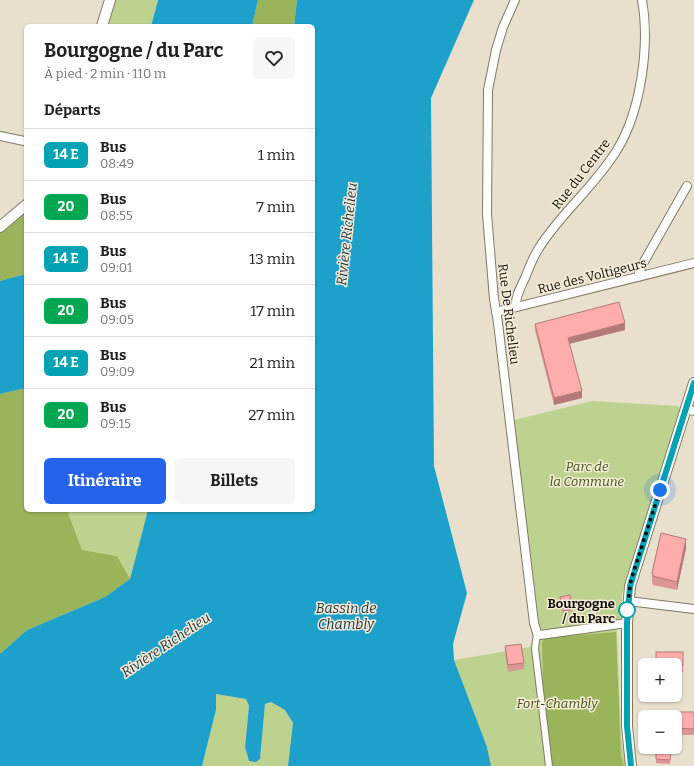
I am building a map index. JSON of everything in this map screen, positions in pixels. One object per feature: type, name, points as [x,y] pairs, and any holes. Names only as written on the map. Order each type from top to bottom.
[{"type":"street","points":[[103,24],[110,0]]},
{"type":"street","name":"Rue De Richelieu","points":[[515,0],[503,27],[496,50],[488,90],[487,214],[496,312],[537,633]]},
{"type":"street","name":"Rue du Centre","points":[[516,307],[517,295],[538,248],[604,168],[617,150],[627,129],[637,102],[641,80],[645,21],[642,0]]},
{"type":"street","points":[[0,136],[24,141]]},
{"type":"street","points":[[638,277],[639,271],[687,186]]},
{"type":"street","points":[[0,227],[24,207]]},
{"type":"street","name":"Rue des Voltigeurs","points":[[496,312],[694,263]]},
{"type":"street","points":[[631,766],[627,736],[627,623],[631,580],[690,410],[694,383]]},
{"type":"street","points":[[628,601],[694,609]]},
{"type":"street","points":[[549,766],[535,648],[537,633],[540,634],[627,623]]},
{"type":"green space","points":[[110,0],[158,0],[152,24],[103,24]]},
{"type":"green space","points":[[258,0],[297,0],[294,24],[252,24]]},
{"type":"green space","points":[[24,207],[24,275],[0,281],[0,229]]},
{"type":"green space","points":[[24,388],[24,512],[68,512],[82,550],[117,556],[130,579],[105,597],[27,630],[0,654],[0,394]]},
{"type":"green space","name":"Parc de la Commune","points":[[592,401],[677,406],[681,408],[625,582],[622,594],[621,624],[539,634],[510,421]]},
{"type":"green space","points":[[68,512],[147,512],[130,579],[117,556],[82,550]]},
{"type":"green space","name":"Fort-Chambly","points":[[617,628],[621,739],[626,766],[491,766],[487,747],[454,660],[530,647],[534,639]]},
{"type":"green space","points":[[616,632],[621,756],[624,766],[545,766],[542,642],[544,638]]},
{"type":"green space","points":[[216,694],[246,699],[249,706],[245,747],[260,759],[265,704],[271,702],[285,710],[293,723],[288,766],[202,766],[216,710]]},
{"type":"water","points":[[158,0],[258,0],[252,24],[152,24]]},
{"type":"water","name":"Bassin de Chambly","points":[[297,0],[474,0],[431,98],[434,466],[467,593],[453,644],[454,660],[487,747],[491,766],[288,766],[293,723],[285,710],[271,702],[265,704],[260,759],[256,762],[249,761],[245,747],[249,706],[246,699],[216,694],[216,710],[202,766],[0,766],[0,654],[27,630],[105,597],[130,579],[147,512],[315,512],[315,24],[294,24]]},
{"type":"water","points":[[24,275],[24,388],[0,394],[0,281]]},
{"type":"building","points":[[619,302],[625,323],[568,338],[582,391],[554,398],[535,324]]},
{"type":"building","points":[[661,533],[686,539],[677,582],[653,576],[652,573]]},
{"type":"building","points":[[570,595],[572,609],[563,611],[560,597]]},
{"type":"building","points":[[521,644],[524,663],[508,665],[505,646]]},
{"type":"building","points":[[656,652],[683,652],[683,665],[682,658],[656,658]]},
{"type":"building","points":[[682,712],[694,712],[694,729],[682,728]]},
{"type":"building","points":[[656,754],[670,754],[670,760],[656,759]]},
{"type":"bus line","points":[[631,766],[627,736],[627,623],[630,586],[640,549],[694,383]]},
{"type":"place","name":"Bourgogne / du Parc","points":[[627,610]]},
{"type":"route","points":[[627,610],[631,580],[660,490]]},
{"type":"water label","name":"Rivière Richelieu","points":[[347,234]]},
{"type":"water label","name":"Rivière Richelieu","points":[[166,645]]}]
